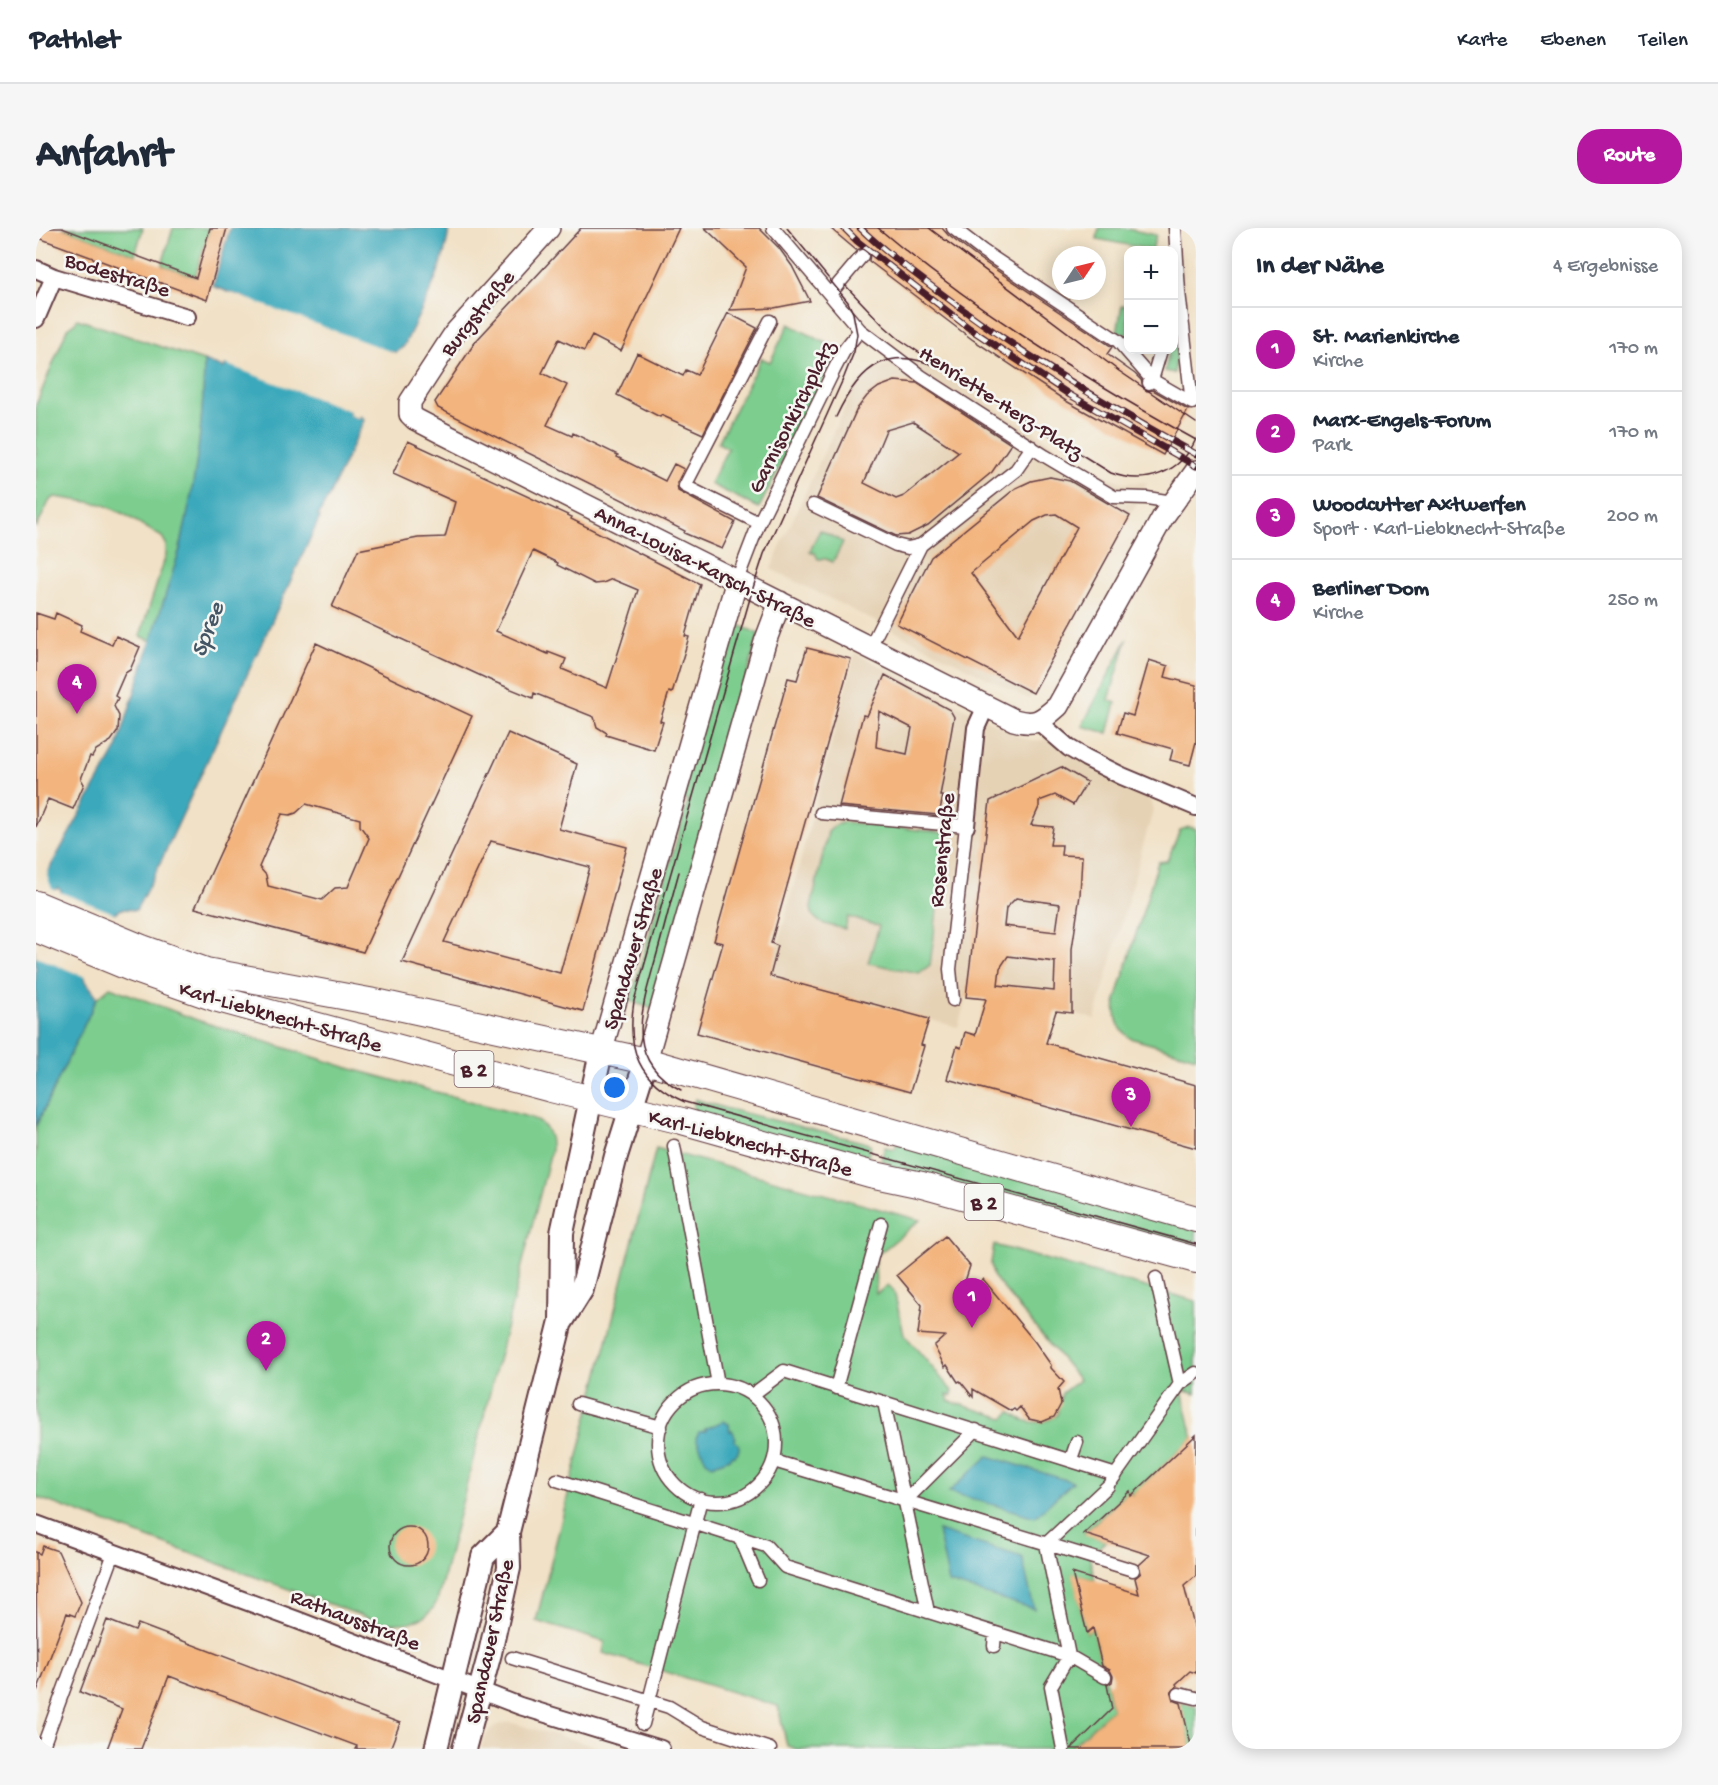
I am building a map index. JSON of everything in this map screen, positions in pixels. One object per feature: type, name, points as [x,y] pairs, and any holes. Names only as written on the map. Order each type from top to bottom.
[{"type":"main road","name":"B 2","points":[[36,904],[138,958]]},
{"type":"main road","name":"B 2","points":[[36,929],[138,958]]},
{"type":"main road","name":"Karl-Liebknecht-Straße","points":[[138,958],[187,965],[223,975],[380,1003],[646,1061],[1196,1219]]},
{"type":"main road","name":"Karl-Liebknecht-Straße","points":[[138,958],[218,999],[590,1099],[682,1121],[870,1174],[922,1185],[1196,1260]]},
{"type":"main road","name":"Spandauer Straße","points":[[464,1749],[481,1691],[509,1568],[508,1532],[561,1321],[562,1233],[601,1053]]},
{"type":"main road","name":"Spandauer Straße","points":[[561,1321],[582,1288],[616,1156],[646,1061]]},
{"type":"main road","name":"Spandauer Straße","points":[[436,1749],[483,1557],[508,1532]]},
{"type":"street","name":"Burgstraße","points":[[410,402],[455,333],[549,228]]},
{"type":"street","name":"Henriette-Herz-Platz","points":[[773,228],[860,330],[921,376],[1114,497],[1173,502]]},
{"type":"street","points":[[953,228],[983,251],[1118,341],[1151,381],[1192,403],[1174,228]]},
{"type":"street","points":[[830,294],[862,256]]},
{"type":"street","name":"Bodestraße","points":[[36,269],[54,277],[187,318]]},
{"type":"street","points":[[36,319],[54,277]]},
{"type":"street","points":[[1176,300],[1179,292]]},
{"type":"street","name":"Garnisonkirchplatz","points":[[759,523],[685,486],[770,321]]},
{"type":"street","name":"Garnisonkirchplatz","points":[[737,580],[759,523],[834,370],[845,349],[860,330]]},
{"type":"street","points":[[1151,381],[1160,354]]},
{"type":"street","name":"Anna-Louisa-Karsch-Straße","points":[[410,402],[410,414],[415,419],[1014,720],[1027,724],[1039,722]]},
{"type":"street","points":[[870,647],[921,545],[1016,470],[1032,447]]},
{"type":"street","points":[[1196,471],[1163,517],[1058,706],[1039,722],[1069,748],[1122,777],[1196,807]]},
{"type":"street","points":[[813,505],[896,545],[908,548],[921,545]]},
{"type":"street","name":"Spandauer Straße","points":[[601,1053],[737,580]]},
{"type":"street","name":"Spandauer Straße","points":[[646,1061],[765,642],[780,602]]},
{"type":"street","name":"Rosenstraße","points":[[953,1000],[950,969],[976,728],[986,706]]},
{"type":"street","points":[[821,813],[966,826]]},
{"type":"street","points":[[674,1146],[718,1384]]},
{"type":"street","points":[[836,1388],[880,1224]]},
{"type":"street","points":[[1156,1278],[1180,1384]]},
{"type":"street","points":[[752,1395],[784,1371],[1071,1459],[1112,1480]]},
{"type":"street","points":[[1046,1544],[1112,1480],[1180,1384],[1196,1373]]},
{"type":"street","points":[[718,1384],[730,1385],[752,1395],[763,1405],[773,1425],[776,1447],[774,1461],[767,1475],[757,1486],[745,1495],[716,1502],[701,1499],[681,1489],[666,1472],[659,1450],[661,1427],[666,1413],[676,1401],[702,1386],[718,1384]]},
{"type":"street","points":[[884,1402],[928,1612]]},
{"type":"street","points":[[578,1404],[661,1427]]},
{"type":"street","points":[[904,1502],[976,1430]]},
{"type":"street","points":[[1071,1459],[1077,1442]]},
{"type":"street","points":[[774,1461],[1133,1570]]},
{"type":"street","points":[[557,1480],[766,1546],[785,1567],[1069,1656],[1105,1677]]},
{"type":"street","points":[[643,1724],[701,1499]]},
{"type":"street","name":"Rathausstraße","points":[[36,1524],[297,1620],[520,1706],[662,1749]]},
{"type":"street","points":[[740,1538],[758,1580]]},
{"type":"street","points":[[1046,1544],[1069,1656],[1051,1686],[1063,1749]]},
{"type":"street","points":[[42,1749],[114,1553]]},
{"type":"street","points":[[994,1646],[995,1633]]},
{"type":"street","points":[[512,1658],[669,1707],[702,1727],[770,1749]]},
{"type":"street","points":[[1179,1694],[1196,1698]]},
{"type":"shaded area","points":[[906,362],[920,364],[939,372],[1103,475],[1125,483],[1148,482],[1029,699],[771,569],[853,390],[875,369]]},
{"type":"shaded area","points":[[855,653],[1023,738],[1036,741],[1047,739],[1142,793],[1150,800],[1153,810],[1095,1019],[1072,1013],[1049,1011],[1049,1006],[966,997],[958,1027],[770,976]]},
{"type":"shaded area","points":[[509,1722],[605,1749],[481,1749],[484,1738],[490,1730],[497,1725]]},
{"type":"green space","points":[[62,228],[143,228],[135,255]]},
{"type":"green space","points":[[173,228],[210,228],[195,277],[162,265]]},
{"type":"green space","points":[[1099,228],[1123,228],[1156,235],[1153,246],[1132,246],[1097,239]]},
{"type":"green space","points":[[1122,305],[1124,305],[1124,334],[1117,333]]},
{"type":"green space","points":[[77,319],[204,361],[200,431],[190,504],[177,560],[152,641],[140,636],[166,555],[166,544],[162,537],[124,514],[102,504],[55,497],[50,500],[36,528],[36,405],[67,329]]},
{"type":"green space","points":[[789,324],[839,350],[759,508],[710,484],[728,448],[718,443],[761,358],[770,362]]},
{"type":"green space","points":[[1168,354],[1178,354],[1174,373],[1165,371]]},
{"type":"green space","points":[[820,530],[843,542],[833,562],[818,559],[815,553],[810,551]]},
{"type":"green space","points":[[730,621],[759,634],[653,1009],[630,1001],[688,801],[679,797]]},
{"type":"green space","points":[[1127,639],[1109,700],[1116,703],[1108,733],[1082,726]]},
{"type":"green space","points":[[844,822],[947,833],[930,965],[919,973],[868,963],[879,926],[848,917],[845,929],[818,921],[812,913],[811,907],[828,832],[834,826]]},
{"type":"green space","points":[[1189,827],[1196,829],[1196,1057],[1130,1038],[1119,1026],[1116,1011],[1116,1000],[1158,862],[1167,861],[1180,830]]},
{"type":"green space","points":[[110,987],[197,1020],[352,1069],[532,1118],[548,1131],[551,1151],[439,1594],[430,1612],[424,1617],[402,1623],[379,1622],[36,1497],[36,1126],[97,998]]},
{"type":"green space","points":[[695,1099],[871,1144],[866,1165],[696,1117],[693,1107]]},
{"type":"green space","points":[[897,1142],[1196,1228],[1196,1253],[888,1170],[889,1163],[881,1160],[885,1147],[895,1149]]},
{"type":"green space","points":[[656,1148],[920,1220],[875,1257],[876,1294],[888,1285],[894,1291],[904,1334],[953,1392],[951,1396],[947,1395],[949,1401],[1004,1418],[1011,1412],[1028,1421],[1040,1422],[1052,1419],[1057,1415],[1062,1393],[1079,1380],[993,1276],[991,1263],[994,1245],[1196,1301],[1196,1394],[1182,1390],[1193,1438],[1131,1496],[1130,1491],[1084,1533],[1106,1541],[1089,1556],[1095,1580],[1073,1574],[1087,1633],[1093,1628],[1112,1709],[1071,1747],[1075,1749],[797,1749],[787,1746],[778,1706],[603,1653],[605,1642],[536,1621]]},
{"type":"green space","points":[[1180,1702],[1196,1706],[1196,1749],[1192,1749]]},
{"type":"water","name":"Spree","points":[[230,228],[449,228],[443,259],[404,346],[397,352],[389,352],[373,346],[349,414],[358,418],[362,417],[364,420],[156,872],[136,910],[122,909],[112,914],[84,979],[97,998],[36,1126],[36,950],[61,891],[58,888],[54,891],[36,932],[47,873],[117,748],[180,549],[197,455],[204,361],[224,368],[249,300],[213,286]]},
{"type":"water","points":[[723,1421],[729,1424],[739,1449],[730,1458],[712,1465],[706,1461],[696,1438],[699,1432],[706,1431],[705,1429]]},
{"type":"water","points":[[988,1456],[1073,1482],[1035,1517],[949,1492]]},
{"type":"water","points":[[938,1531],[1022,1557],[1034,1609],[949,1583]]},
{"type":"pier","points":[[229,292],[395,353],[395,355],[389,355],[375,349],[353,413],[360,413],[365,416],[360,414],[358,418],[349,415],[350,411],[225,364],[223,367],[213,363],[214,361],[222,364],[245,301],[228,295]]},
{"type":"pier","points":[[52,859],[47,876],[52,889],[58,891],[39,934],[36,935],[36,878]]},
{"type":"pier","points":[[58,891],[116,914],[88,978],[36,957],[36,943]]},
{"type":"building","points":[[36,228],[62,228],[196,278],[210,228],[227,228],[207,300],[36,237]]},
{"type":"building","points":[[581,228],[679,228],[621,351],[592,336],[584,351],[559,339],[542,373],[567,385],[547,425],[572,436],[573,433],[665,481],[674,464],[684,469],[677,483],[678,491],[735,522],[722,549],[684,533],[685,531],[438,408],[435,402],[476,341]]},
{"type":"building","points":[[705,228],[759,228],[779,248],[792,266],[810,301],[774,308],[730,310],[746,267]]},
{"type":"building","points":[[830,228],[942,228],[978,258],[1112,347],[1107,354],[1135,374],[1141,380],[1144,389],[1153,390],[1188,410],[1163,455],[1066,401],[973,340],[869,261],[870,254],[867,249],[856,250]]},
{"type":"building","points":[[728,313],[757,328],[703,434],[661,415],[660,417],[617,395],[637,353],[683,376],[686,370],[697,375]]},
{"type":"building","points":[[895,381],[917,383],[1011,444],[992,472],[928,525],[908,535],[896,536],[817,498],[857,409],[867,396],[879,387]],"holes":[[[913,422],[959,452],[904,496],[896,499],[864,483],[886,430]]]},
{"type":"building","points":[[408,441],[572,517],[571,519],[700,584],[685,636],[689,637],[672,693],[669,692],[660,721],[663,722],[654,750],[606,735],[607,733],[597,727],[594,717],[534,693],[533,698],[492,681],[332,607],[358,550],[418,538],[445,537],[455,502],[393,474]],"holes":[[[533,551],[558,563],[557,565],[595,584],[612,579],[638,590],[607,688],[562,669],[566,659],[548,652],[548,654],[496,631]]]},
{"type":"building","points":[[1050,477],[1070,481],[1130,516],[1033,693],[897,624],[931,557],[1016,488],[1031,481]],"holes":[[[1056,514],[1077,527],[1018,636],[971,573],[1034,521],[1047,515]]]},
{"type":"building","points":[[36,613],[54,619],[56,613],[82,625],[80,631],[112,645],[116,636],[140,647],[115,696],[118,698],[114,706],[119,716],[118,731],[111,741],[96,750],[92,757],[90,756],[81,779],[84,784],[73,809],[48,799],[36,827]]},
{"type":"building","points":[[316,643],[472,716],[363,952],[195,908]],"holes":[[[306,804],[360,819],[360,826],[369,838],[348,887],[335,888],[322,900],[268,886],[266,875],[259,867],[282,814],[296,813]]]},
{"type":"building","points":[[807,648],[851,659],[771,943],[778,946],[770,976],[929,1019],[921,1045],[924,1046],[910,1092],[697,1033],[723,943],[714,941],[788,678],[797,680]]},
{"type":"building","points":[[1149,660],[1168,666],[1165,677],[1196,685],[1196,742],[1190,765],[1170,760],[1173,749],[1117,733],[1123,713],[1133,716]]},
{"type":"building","points":[[885,675],[950,710],[954,717],[940,796],[943,796],[939,815],[839,806],[863,715],[867,716]],"holes":[[[879,711],[912,728],[907,754],[876,747]]]},
{"type":"building","points":[[508,733],[577,764],[559,829],[627,847],[583,1011],[402,962]],"holes":[[[491,841],[590,867],[560,973],[444,942]]]},
{"type":"building","points":[[1061,767],[1087,782],[1073,805],[1055,795],[1039,801],[1039,807],[1031,825],[1053,827],[1050,845],[1062,845],[1061,855],[1082,856],[1080,895],[1072,949],[1072,1013],[1056,1011],[1046,1043],[1196,1085],[1196,1148],[947,1079],[957,1046],[961,1048],[965,1032],[975,1035],[986,999],[966,997],[990,801]],"holes":[[[1016,898],[1060,904],[1056,932],[1004,926],[1006,908]],[[1008,956],[1055,962],[1054,991],[998,985],[1000,968]]]},
{"type":"building","points":[[945,1236],[970,1266],[960,1297],[983,1279],[1035,1342],[1051,1368],[1064,1382],[1058,1389],[1061,1404],[1054,1417],[1042,1422],[1029,1419],[1020,1407],[1016,1411],[1014,1409],[1011,1411],[973,1389],[973,1397],[960,1381],[958,1382],[947,1365],[945,1367],[934,1346],[945,1336],[918,1334],[922,1305],[897,1275]]},
{"type":"building","points":[[1196,1435],[1196,1576],[1184,1586],[1196,1634],[1196,1673],[1190,1671],[1176,1684],[1177,1686],[1171,1693],[1173,1700],[1181,1703],[1192,1749],[1071,1749],[1112,1709],[1107,1685],[1112,1682],[1113,1676],[1110,1670],[1102,1666],[1093,1628],[1087,1633],[1072,1573],[1139,1594],[1135,1578],[1141,1573],[1139,1565],[1150,1555],[1084,1534],[1130,1491],[1131,1496]]},
{"type":"building","points":[[409,1527],[422,1533],[428,1546],[422,1559],[409,1565],[396,1559],[390,1546],[396,1533]]},
{"type":"building","points":[[43,1546],[58,1551],[81,1602],[75,1616],[67,1613],[37,1691],[36,1552],[40,1554]]},
{"type":"building","points":[[107,1620],[135,1631],[138,1624],[400,1723],[390,1749],[355,1749],[357,1746],[169,1676],[141,1749],[107,1749],[122,1709],[80,1692]]},
{"type":"tram line","points":[[787,228],[848,302],[853,313],[857,334],[854,352],[764,554],[753,588],[634,1001],[632,1035],[639,1062],[656,1085],[685,1102],[1196,1244]]},
{"type":"tram line","points":[[878,228],[953,287],[1032,342],[1113,393],[1196,440]]},
{"type":"tram line","points":[[929,228],[1119,371],[1196,423]]},
{"type":"tram line","points":[[845,285],[899,339],[1111,473],[1137,478],[1161,474],[1181,460],[1196,439]]},
{"type":"tram line","points":[[836,417],[856,383],[867,371],[880,363],[894,359],[910,359],[947,371]]},
{"type":"tram line","points":[[679,872],[646,995],[641,1031],[643,1048],[650,1064],[662,1078],[681,1090]]},
{"type":"railway","points":[[844,228],[857,241],[969,328],[1070,395],[1196,466]]},
{"type":"railway","points":[[860,228],[908,268],[1031,357],[1129,417],[1196,454]]},
{"type":"place","name":"Berliner Dom","points":[[77,714]]},
{"type":"place","name":"Woodcutter Axtwerfen","points":[[1131,1127]]},
{"type":"place","name":"St. Marienkirche","points":[[972,1328]]},
{"type":"place","name":"Marx-Engels-Forum","points":[[266,1371]]}]
